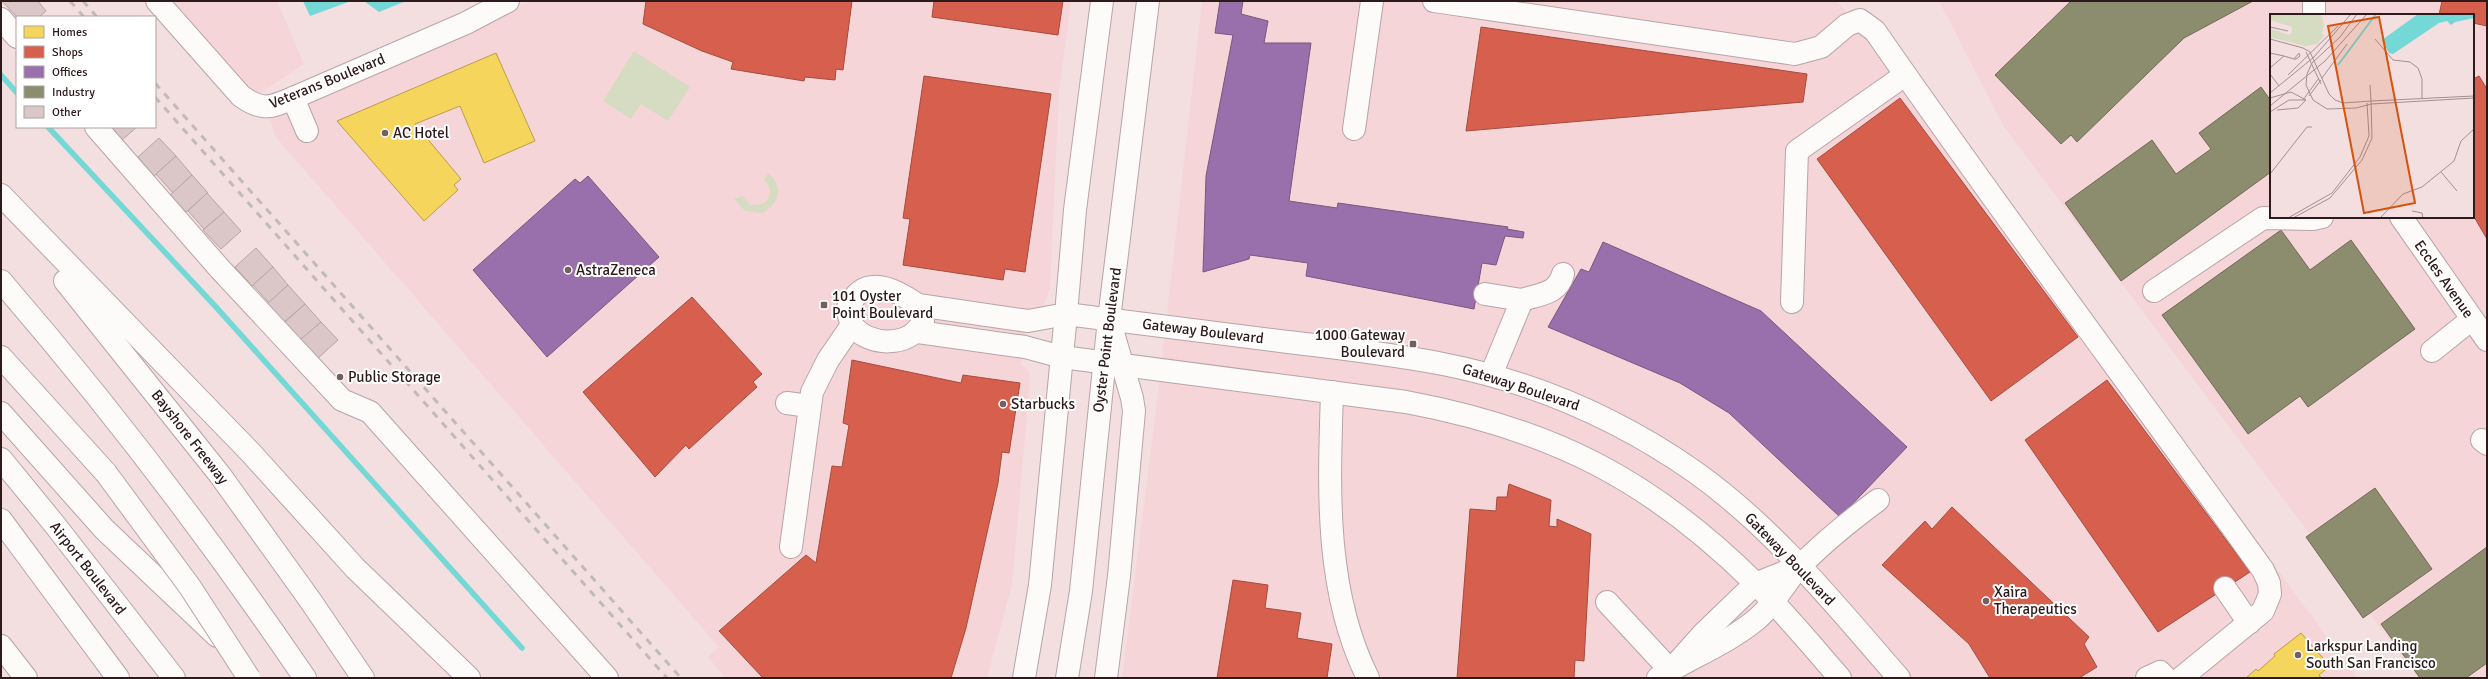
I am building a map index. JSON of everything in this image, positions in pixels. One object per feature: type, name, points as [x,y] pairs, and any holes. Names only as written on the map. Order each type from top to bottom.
[{"type":"main road","name":"Veterans Boulevard","points":[[157,1],[241,96],[253,105],[284,102],[466,23],[508,1]]},
{"type":"main road","points":[[1024,678],[1040,585],[1075,210],[1102,1]]},
{"type":"main road","name":"Oyster Point Boulevard","points":[[1109,319],[1148,1]]},
{"type":"main road","points":[[1354,129],[1372,1]]},
{"type":"main road","points":[[1434,1],[1548,9],[1795,54],[1821,47],[1846,25],[1860,20],[1875,31],[1971,171],[2112,360],[2263,570],[2269,583],[2270,594],[2263,611],[2181,678]]},
{"type":"main road","points":[[2314,1],[2314,14]]},
{"type":"main road","points":[[1,19],[16,36]]},
{"type":"main road","points":[[1792,302],[1797,150],[1872,108],[1905,75]]},
{"type":"main road","points":[[284,102],[307,131]]},
{"type":"main road","points":[[97,128],[220,269],[342,400],[370,412],[607,678]]},
{"type":"main road","points":[[1,195],[251,453],[355,568],[469,678]]},
{"type":"main road","name":"Bayshore Freeway","points":[[1,207],[70,287],[220,476],[301,587],[363,678]]},
{"type":"main road","points":[[2154,291],[2263,218],[2318,218]]},
{"type":"main road","name":"Eccles Avenue","points":[[2402,218],[2487,340]]},
{"type":"main road","points":[[1491,375],[1522,300],[1558,278]]},
{"type":"main road","points":[[1,280],[80,376],[182,505],[305,678]]},
{"type":"main road","points":[[877,286],[890,289],[904,295],[918,305],[923,322],[918,332],[911,337],[898,341],[880,341],[865,335],[852,325],[847,310],[852,298],[862,288],[877,286]]},
{"type":"main road","points":[[1485,294],[1522,300]]},
{"type":"main road","name":"Gateway Boulevard","points":[[918,305],[1028,320],[1066,314],[1396,356],[1444,364],[1491,375],[1585,408],[1641,437],[1702,478],[1752,519],[1800,566],[1899,678]]},
{"type":"main road","points":[[1106,678],[1119,576],[1134,411],[1132,398],[1112,364],[1109,319]]},
{"type":"main road","points":[[2432,351],[2472,319]]},
{"type":"main road","points":[[791,547],[812,392],[828,360],[852,325]]},
{"type":"main road","points":[[918,332],[1025,347],[1062,357],[1332,392],[1461,412],[1514,428],[1567,448],[1619,475],[1670,509],[1715,545],[1755,584],[1774,603],[1840,678]]},
{"type":"main road","points":[[1,357],[106,473],[190,587],[249,678]]},
{"type":"main road","name":"Oyster Point Boulevard","points":[[1067,678],[1082,584],[1112,364]]},
{"type":"main road","points":[[1332,392],[1330,472],[1331,524],[1337,575],[1347,622],[1368,678]]},
{"type":"main road","points":[[787,403],[809,406]]},
{"type":"main road","points":[[1,413],[104,529],[205,624],[256,678]]},
{"type":"main road","name":"Airport Boulevard","points":[[1,459],[55,525],[174,678]]},
{"type":"main road","points":[[1664,674],[1710,651],[1757,619],[1774,603],[1800,566],[1833,536],[1878,500]]},
{"type":"main road","points":[[1,520],[118,678]]},
{"type":"main road","points":[[1664,674],[1755,584],[1800,566]]},
{"type":"main road","points":[[2225,588],[2249,623]]},
{"type":"main road","points":[[1607,602],[1664,674]]},
{"type":"main road","points":[[1,646],[26,678]]},
{"type":"main road","points":[[2147,678],[2160,672],[2166,678]]},
{"type":"shaded area","points":[[147,1],[277,1],[304,64],[240,107]]},
{"type":"shaded area","points":[[531,1],[1071,1],[1059,91],[1050,288],[1043,307],[1028,321],[1021,364],[1028,370],[1030,379],[1012,585],[987,678],[726,678],[708,657],[719,647],[275,136],[270,118],[479,28]]},
{"type":"shaded area","points":[[1202,1],[1836,1],[1857,22],[2178,434],[2357,678],[1122,678],[1158,394]]},
{"type":"shaded area","points":[[1939,1],[2487,1],[2487,678],[2418,678],[2004,127]]},
{"type":"green space","points":[[634,51],[690,87],[668,121],[641,104],[631,119],[603,101]]},
{"type":"green space","points":[[768,173],[773,178],[778,189],[776,200],[768,210],[762,213],[745,211],[734,199],[742,196],[751,205],[763,204],[768,198],[770,192],[767,183],[764,180]]},
{"type":"water","points":[[303,1],[351,1],[310,16]]},
{"type":"water","points":[[364,1],[406,1],[379,12]]},
{"type":"building: Homes","name":"AC Hotel","points":[[496,53],[535,141],[484,163],[460,106],[415,124],[461,179],[454,185],[458,190],[424,221],[337,121]]},
{"type":"building: Homes","name":"Larkspur Landing South San Francisco","points":[[2301,633],[2330,666],[2319,675],[2321,678],[2246,678],[2256,669],[2258,671],[2275,656],[2274,654]]},
{"type":"building: Shops","points":[[646,1],[852,1],[843,70],[836,69],[835,80],[805,77],[804,81],[731,69],[733,62],[702,51],[643,24]]},
{"type":"building: Shops","points":[[934,1],[1063,1],[1058,35],[932,17]]},
{"type":"building: Shops","points":[[2442,1],[2487,1],[2487,26],[2474,23],[2474,14],[2439,14]]},
{"type":"building: Shops","points":[[1481,27],[1807,74],[1803,102],[1466,131]]},
{"type":"building: Shops","points":[[924,76],[1051,94],[1025,272],[1005,269],[1003,280],[903,265],[910,219],[903,218]]},
{"type":"building: Shops","points":[[2479,76],[2487,89],[2487,239],[2474,217],[2474,78]]},
{"type":"building: Shops","points":[[1900,98],[2078,337],[1991,401],[1817,159]]},
{"type":"building: Shops","points":[[692,297],[762,374],[753,382],[757,387],[689,449],[686,445],[655,477],[583,392]]},
{"type":"building: Shops","points":[[852,360],[961,383],[963,375],[1020,383],[1009,453],[1002,452],[998,483],[966,628],[951,678],[763,678],[719,631],[806,555],[816,563],[832,466],[842,467],[849,425],[843,423]]},
{"type":"building: Shops","points":[[2107,380],[2250,572],[2158,632],[2025,440]]},
{"type":"building: Shops","points":[[1509,484],[1551,500],[1549,526],[1557,527],[1557,519],[1591,534],[1584,661],[1575,660],[1574,678],[1457,678],[1470,509],[1496,511],[1497,497],[1507,497]]},
{"type":"building: Shops","name":"Xaira Therapeutics","points":[[1952,507],[2089,637],[2084,644],[2097,667],[2079,678],[1990,678],[1969,644],[1882,565],[1925,521],[1932,529]]},
{"type":"building: Shops","points":[[1233,580],[1268,585],[1265,608],[1301,613],[1297,638],[1332,644],[1327,678],[1217,678]]},
{"type":"building: Offices","points":[[1220,1],[1243,1],[1241,14],[1268,21],[1264,43],[1311,43],[1289,201],[1337,208],[1338,203],[1508,227],[1507,229],[1524,232],[1523,238],[1505,236],[1496,265],[1482,263],[1474,309],[1306,276],[1308,263],[1250,255],[1249,259],[1203,272],[1206,176],[1233,35],[1215,33]]},
{"type":"building: Offices","points":[[588,176],[659,257],[547,357],[473,270],[575,179],[580,183]]},
{"type":"building: Offices","points":[[1603,242],[1761,311],[1907,447],[1840,517],[1729,413],[1680,383],[1548,327],[1581,269],[1589,272]]},
{"type":"building: Industry","points":[[2071,1],[2253,1],[2184,38],[2077,142],[2071,135],[2061,144],[1995,75]]},
{"type":"building: Industry","points":[[2261,87],[2270,100],[2270,173],[2121,281],[2065,203],[2152,140],[2176,174],[2211,149],[2199,133]]},
{"type":"building: Industry","points":[[2281,230],[2310,270],[2351,240],[2415,329],[2308,407],[2300,396],[2248,434],[2162,315]]},
{"type":"building: Industry","points":[[2375,488],[2432,569],[2363,618],[2306,537]]},
{"type":"building: Industry","points":[[2487,547],[2487,663],[2466,678],[2420,678],[2381,624]]},
{"type":"building: Other","points":[[2,1],[38,1],[46,11],[40,16],[16,16]]},
{"type":"building: Other","points":[[112,128],[136,128],[122,140]]},
{"type":"building: Other","points":[[159,138],[176,156],[154,176],[138,157]]},
{"type":"building: Other","points":[[176,156],[192,175],[173,193],[156,174]]},
{"type":"building: Other","points":[[192,175],[208,193],[186,212],[170,195]]},
{"type":"building: Other","points":[[207,193],[224,212],[204,229],[188,211]]},
{"type":"building: Other","points":[[224,212],[241,231],[221,249],[203,230]]},
{"type":"building: Other","points":[[256,248],[273,267],[252,286],[235,267]]},
{"type":"building: Other","points":[[273,267],[288,285],[269,303],[253,285]]},
{"type":"building: Other","points":[[288,285],[305,304],[283,323],[267,304]]},
{"type":"building: Other","points":[[305,304],[321,322],[301,340],[285,322]]},
{"type":"building: Other","points":[[321,322],[338,340],[317,359],[300,340]]},
{"type":"waterway","points":[[1,75],[16,92]]},
{"type":"waterway","points":[[49,128],[216,307],[522,648]]},
{"type":"railway","points":[[70,1],[83,16]]},
{"type":"railway","points":[[83,1],[96,16]]},
{"type":"railway","points":[[156,84],[681,678]]},
{"type":"railway","points":[[156,98],[667,678]]},
{"type":"place","name":"AC Hotel","points":[[385,133]]},
{"type":"place","name":"AstraZeneca","points":[[568,270]]},
{"type":"place","name":"101 Oyster Point Boulevard","points":[[824,305]]},
{"type":"place","name":"1000 Gateway Boulevard","points":[[1413,344]]},
{"type":"place","name":"Public Storage","points":[[340,377]]},
{"type":"place","name":"Starbucks","points":[[1003,404]]},
{"type":"place","name":"Xaira Therapeutics","points":[[1986,601]]},
{"type":"place","name":"Larkspur Landing South San Francisco","points":[[2298,655]]}]
